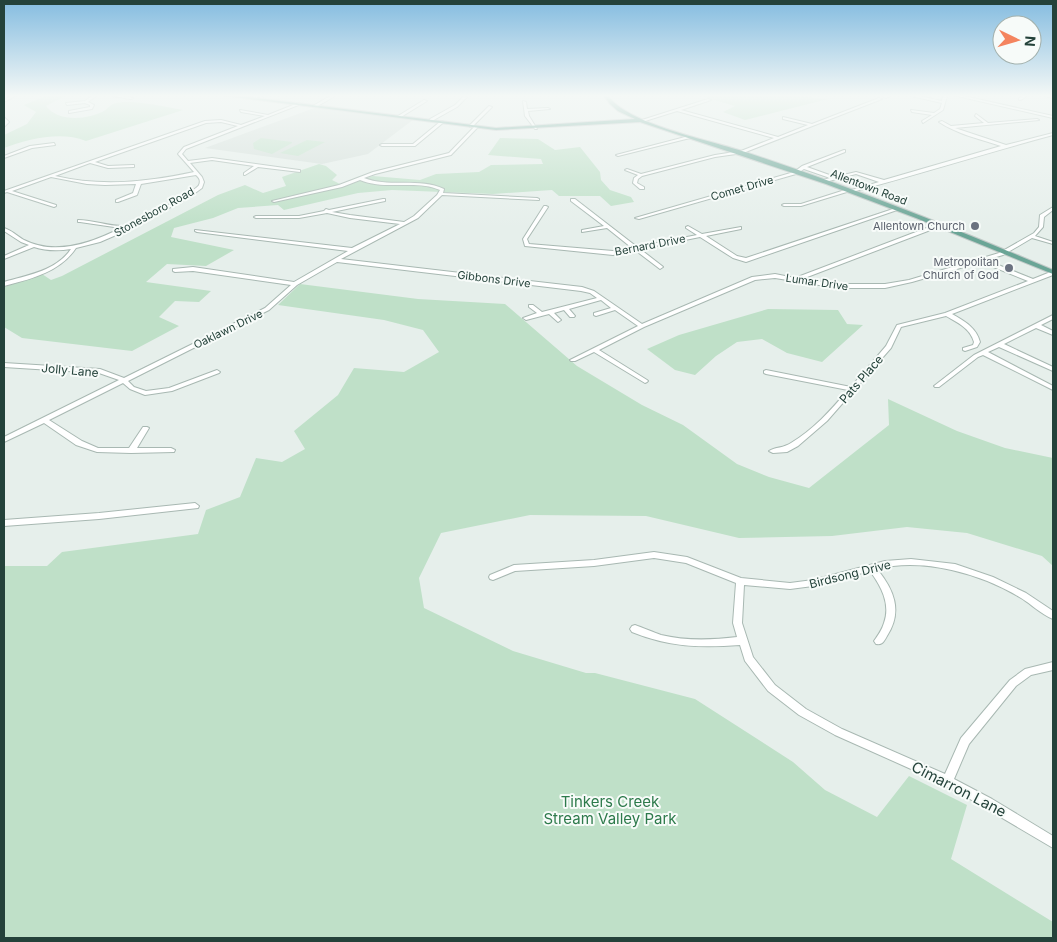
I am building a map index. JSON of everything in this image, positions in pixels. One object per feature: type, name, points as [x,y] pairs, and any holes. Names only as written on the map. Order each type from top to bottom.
[{"type":"main road","name":"Allentown Road","points":[[699,140],[742,152],[825,181],[1006,252],[1053,273]]},
{"type":"street","points":[[6,192],[154,140]]},
{"type":"street","points":[[205,140],[184,148],[180,154],[187,162],[206,159],[299,171]]},
{"type":"street","points":[[382,145],[414,145],[420,140]]},
{"type":"street","points":[[274,201],[362,179],[374,173],[452,153],[463,140]]},
{"type":"street","points":[[618,155],[677,140]]},
{"type":"street","points":[[642,188],[634,183],[636,178],[641,175],[715,156],[742,152],[773,140]]},
{"type":"street","points":[[988,140],[1006,146]]},
{"type":"street","points":[[784,205],[801,206],[1030,140]]},
{"type":"street","points":[[4,157],[31,147],[54,144]]},
{"type":"street","name":"Comet Drive","points":[[637,218],[797,171],[844,151]]},
{"type":"street","points":[[90,162],[108,167],[132,166]]},
{"type":"street","name":"Stonesboro Road","points":[[4,229],[7,235],[32,246],[74,248],[103,240],[197,189],[202,182],[198,173],[187,162]]},
{"type":"street","points":[[245,174],[258,165]]},
{"type":"street","points":[[803,167],[833,178]]},
{"type":"street","points":[[627,170],[641,175]]},
{"type":"street","points":[[50,176],[89,184],[139,182],[198,173]]},
{"type":"street","points":[[825,181],[856,173],[884,182]]},
{"type":"street","points":[[362,179],[384,185],[433,186],[442,190],[440,194],[537,199]]},
{"type":"street","points":[[118,201],[135,194],[139,182]]},
{"type":"street","points":[[6,192],[54,206]]},
{"type":"street","name":"Oaklawn Drive","points":[[4,440],[267,310],[294,284],[420,214],[440,194]]},
{"type":"street","points":[[256,217],[293,217],[383,200]]},
{"type":"street","points":[[573,200],[660,267]]},
{"type":"street","name":"Bernard Drive","points":[[546,207],[525,239],[526,243],[609,254],[739,228]]},
{"type":"street","points":[[1053,208],[1042,216],[1040,229],[1032,237],[1053,243]]},
{"type":"street","points":[[688,227],[735,257],[749,259],[898,209]]},
{"type":"street","points":[[326,210],[335,215],[404,223]]},
{"type":"street","points":[[80,221],[128,228]]},
{"type":"street","points":[[796,279],[939,225]]},
{"type":"street","points":[[584,231],[606,226]]},
{"type":"street","points":[[197,231],[353,250]]},
{"type":"street","name":"Lumar Drive","points":[[573,360],[642,326],[754,278],[769,276],[845,286],[891,285],[1006,252],[1032,237]]},
{"type":"street","points":[[4,258],[32,246]]},
{"type":"street","points":[[4,284],[56,266],[67,259],[74,248]]},
{"type":"street","name":"Gibbons Drive","points":[[335,260],[588,291],[642,326]]},
{"type":"street","points":[[982,260],[1033,281]]},
{"type":"street","points":[[176,270],[193,269],[294,284]]},
{"type":"street","name":"Pats Place","points":[[773,451],[789,448],[807,436],[825,420],[888,348],[899,326],[946,314],[1053,273]]},
{"type":"street","points":[[526,318],[600,299]]},
{"type":"street","points":[[579,304],[586,312]]},
{"type":"street","points":[[531,306],[544,323]]},
{"type":"street","points":[[564,308],[572,316]]},
{"type":"street","points":[[596,314],[616,308]]},
{"type":"street","points":[[550,312],[558,320]]},
{"type":"street","points":[[946,314],[968,327],[976,336],[978,340],[975,346],[965,348]]},
{"type":"street","points":[[936,386],[959,367],[982,352],[1053,318]]},
{"type":"street","points":[[1037,326],[1053,333]]},
{"type":"street","points":[[1000,344],[1053,369]]},
{"type":"street","points":[[594,350],[645,381]]},
{"type":"street","points":[[982,352],[1053,388]]},
{"type":"street","name":"Jolly Lane","points":[[4,365],[94,370],[124,380],[139,391],[153,393],[170,390],[216,372]]},
{"type":"street","points":[[766,372],[852,389]]},
{"type":"street","points":[[44,420],[89,448],[107,452],[171,450]]},
{"type":"street","points":[[131,451],[145,428]]},
{"type":"street","points":[[4,523],[195,506]]},
{"type":"street","name":"Birdsong Drive","points":[[493,577],[514,568],[594,564],[647,555],[687,560],[740,581],[777,585],[807,584],[885,564],[911,562],[955,567],[1003,584],[1053,615]]},
{"type":"street","points":[[871,567],[886,588],[891,604],[888,628],[879,641]]},
{"type":"street","points":[[634,629],[664,640],[680,643],[706,644],[740,641],[735,609],[740,581]]},
{"type":"street","name":"Cimarron Lane","points":[[740,641],[760,675],[786,701],[812,719],[948,780],[1053,842]]},
{"type":"street","points":[[948,780],[965,741],[1013,683],[1028,672],[1053,666]]},
{"type":"shaded area","points":[[227,140],[386,140],[368,154],[322,164],[205,148]]},
{"type":"green space","points":[[4,140],[31,140],[24,142],[4,148]]},
{"type":"green space","points":[[258,140],[292,142],[272,154],[254,149],[253,143]]},
{"type":"green space","points":[[307,140],[325,142],[298,156],[280,153]]},
{"type":"green space","points":[[499,140],[539,140],[555,150],[580,147],[600,172],[601,180],[610,190],[631,197],[634,202],[611,206],[600,196],[559,196],[552,190],[493,194],[392,190],[358,193],[284,210],[278,205],[238,208],[213,218],[174,228],[171,237],[234,250],[206,266],[167,264],[146,282],[211,291],[199,302],[175,301],[159,317],[179,326],[132,351],[22,338],[4,327],[4,287],[42,274],[51,280],[62,276],[218,195],[245,185],[263,193],[286,186],[282,177],[319,164],[326,166],[337,175],[332,180],[344,186],[373,176],[420,180],[436,174],[479,172],[491,165],[543,164],[541,159],[488,155]]},
{"type":"green space","name":"Tinkers Creek Stream Valley Park","points":[[300,284],[418,299],[505,304],[577,366],[642,405],[683,425],[737,464],[769,477],[809,488],[889,425],[888,399],[957,431],[1005,448],[1053,458],[1053,566],[1042,556],[967,533],[907,527],[832,536],[739,538],[646,516],[530,515],[441,533],[419,578],[424,608],[513,651],[586,673],[595,673],[695,699],[793,762],[825,790],[877,817],[909,776],[967,805],[951,859],[1053,922],[1053,938],[4,938],[4,566],[47,566],[62,552],[198,534],[206,510],[240,497],[256,458],[282,462],[305,449],[294,431],[338,395],[354,368],[404,372],[439,352],[423,330],[384,320],[278,305]]},
{"type":"green space","points":[[768,309],[838,310],[847,324],[863,325],[822,362],[787,353],[762,339],[737,342],[716,356],[695,375],[675,370],[647,349],[679,335]]},
{"type":"place","name":"Allentown Church","points":[[975,226]]},
{"type":"place","name":"Metropolitan Church of God","points":[[1009,268]]}]
